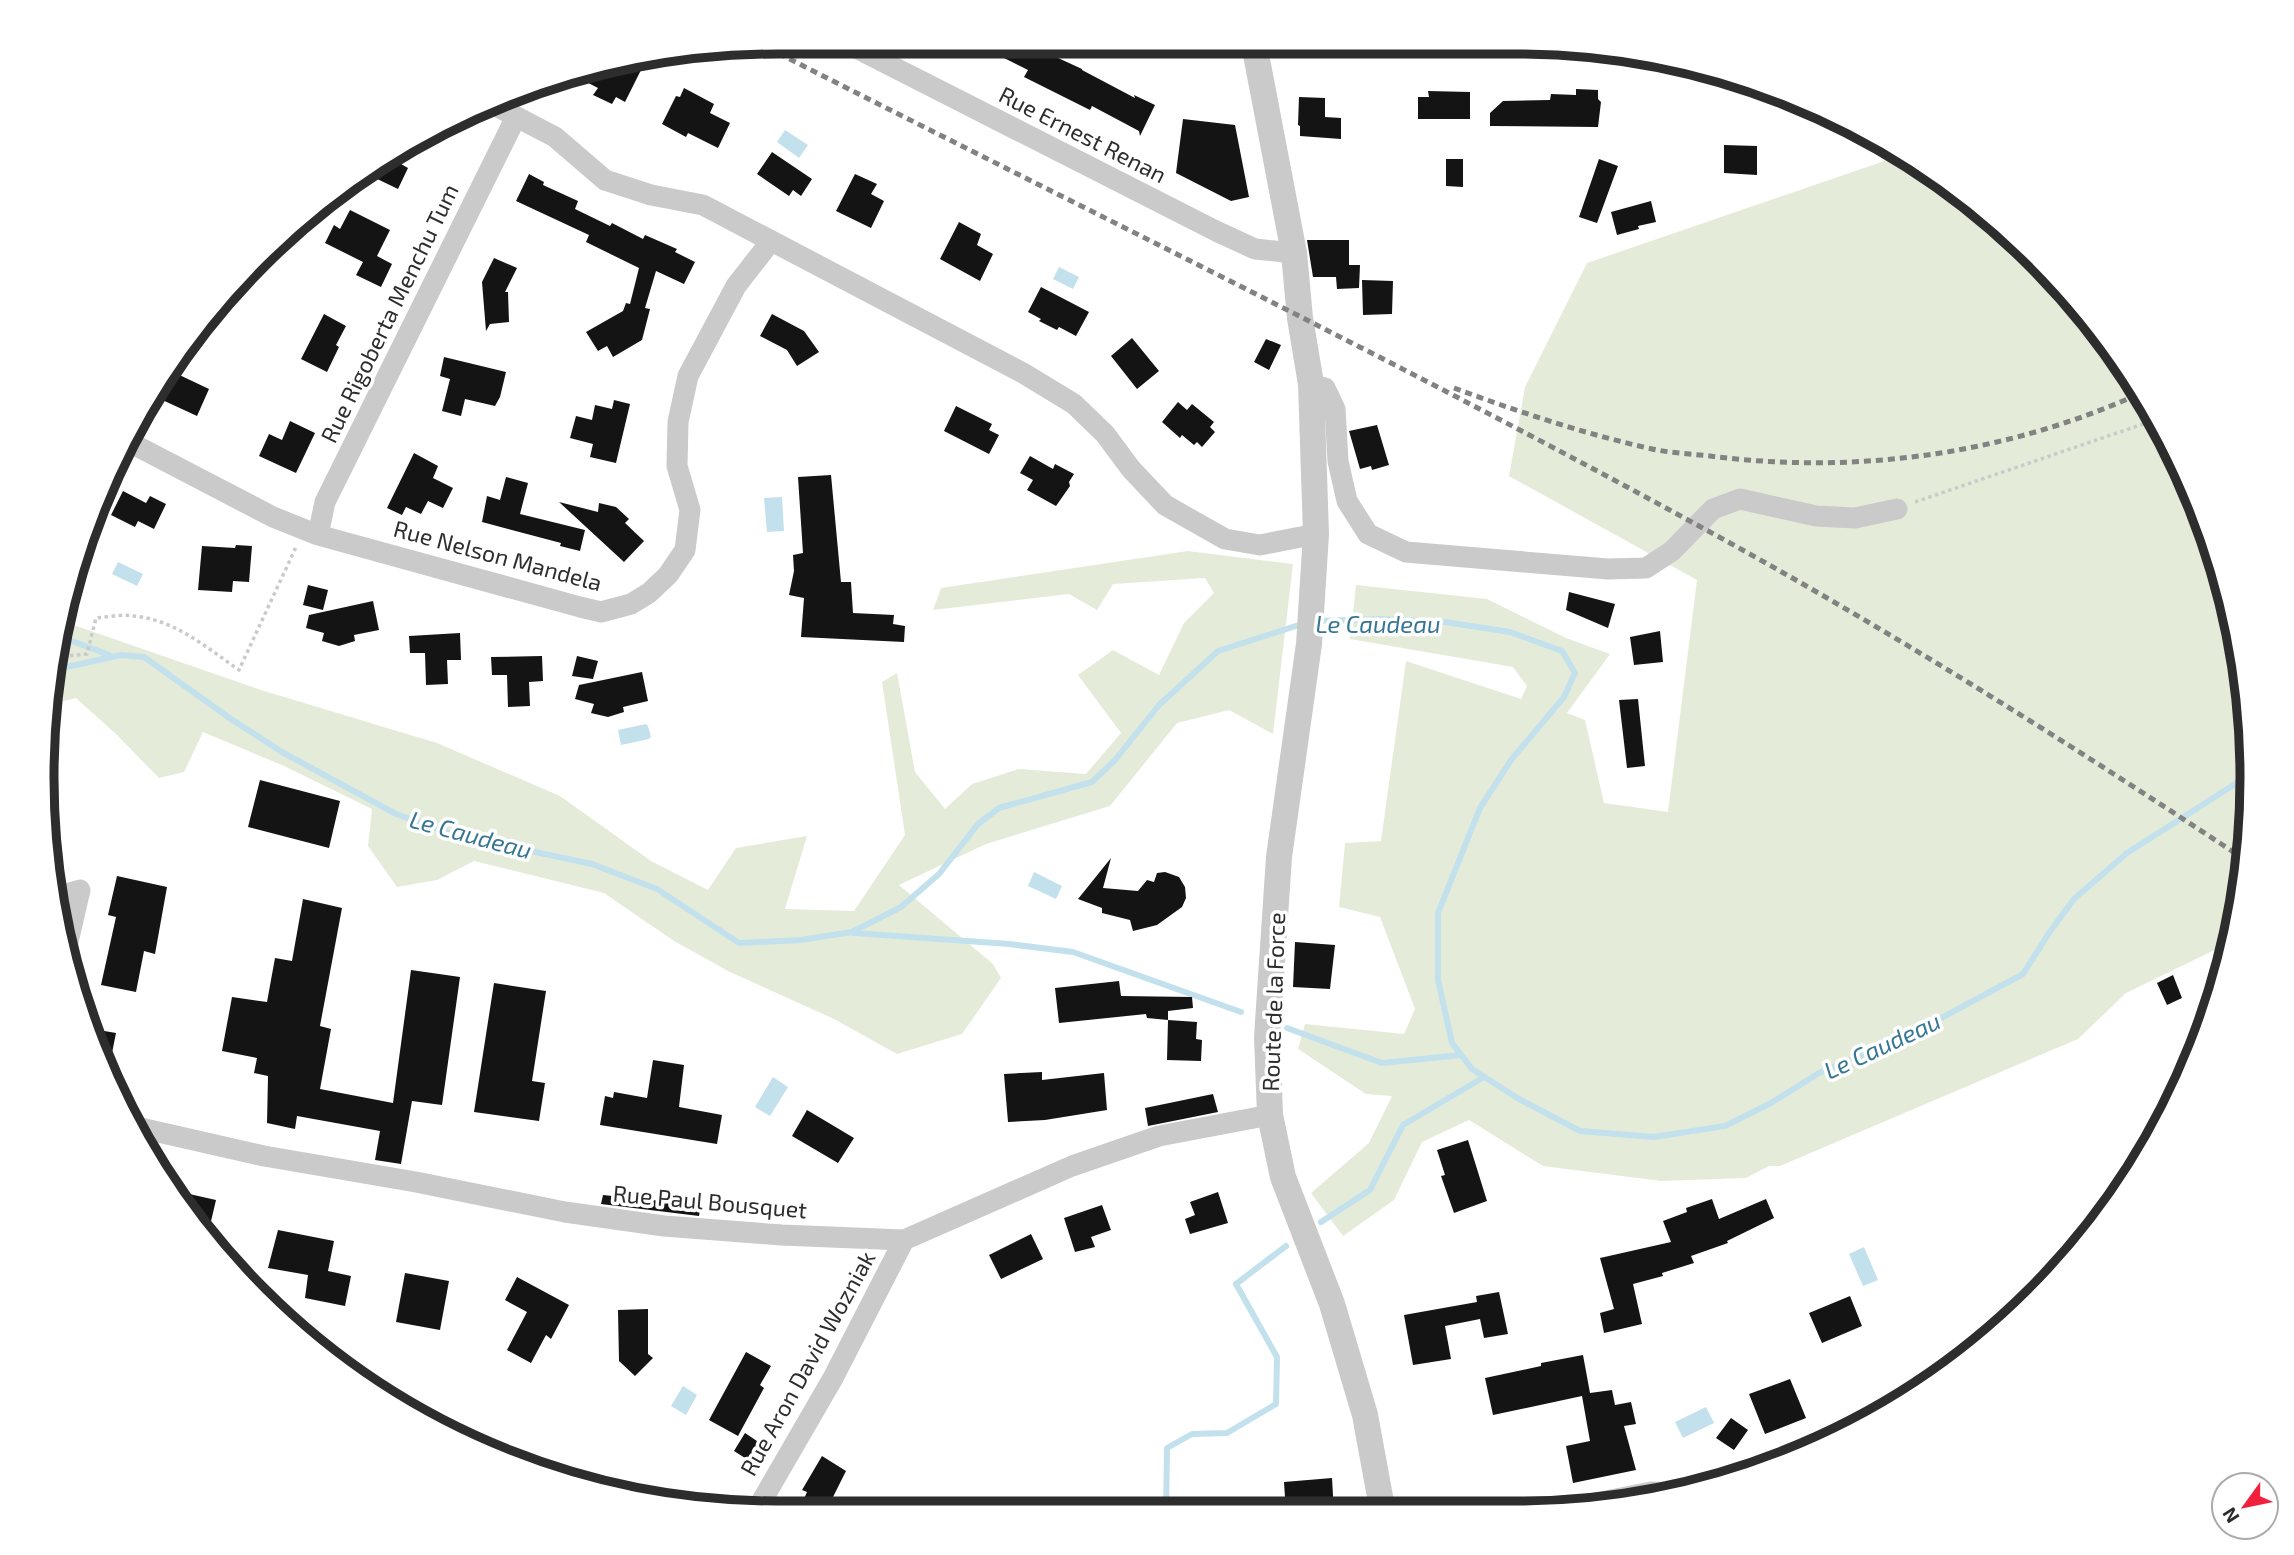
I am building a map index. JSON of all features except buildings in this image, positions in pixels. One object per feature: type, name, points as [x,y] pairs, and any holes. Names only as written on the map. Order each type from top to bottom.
[{"type":"street","name":"Rue Ernest Renan","points":[[872,54],[1216,231],[1255,248],[1294,253]]},
{"type":"street","name":"Route de la Force","points":[[1256,54],[1294,253],[1300,318],[1311,384],[1316,534],[1309,644],[1279,858],[1267,1037],[1270,1115],[1283,1177],[1332,1304],[1365,1415],[1381,1501]]},
{"type":"street","points":[[502,109],[555,136],[604,180],[651,195],[703,205],[981,351],[1074,404],[1105,434],[1130,469],[1164,505],[1225,538],[1260,545],[1316,534]]},
{"type":"street","name":"Rue Rigoberta Menchu Tum","points":[[311,532],[516,117]]},
{"type":"street","name":"Rue Nelson Mandela","points":[[136,445],[273,517],[311,532],[601,612],[631,604],[649,593],[668,575],[685,550],[690,510],[677,466],[678,422],[688,376],[736,286],[771,241]]},
{"type":"street","points":[[1311,384],[1325,387],[1335,409],[1338,461],[1347,502],[1368,534],[1406,552],[1608,569],[1646,568],[1671,551],[1713,509],[1740,499],[1816,516],[1855,518],[1897,509]]},
{"type":"street","points":[[64,895],[80,890],[71,930]]},
{"type":"street","name":"Rue Paul Bousquet","points":[[146,1129],[264,1156],[416,1182],[577,1214],[664,1226],[782,1235],[904,1240],[1072,1166],[1159,1136],[1270,1115]]},
{"type":"street","name":"Rue Aron David Wozniak","points":[[762,1500],[833,1378],[904,1240]]},
{"type":"path","points":[[1897,509],[1974,480],[2147,423]]},
{"type":"path","points":[[65,656],[87,654],[96,618],[132,615],[163,621],[186,633],[239,670],[311,532]]},
{"type":"green space","points":[[1891,159],[1957,204],[2028,266],[2090,337],[2143,416],[2185,501],[2215,590],[2234,683],[2240,778],[2234,872],[2219,948],[2126,993],[2078,1039],[1780,1166],[1769,1166],[1746,1178],[1661,1181],[1543,1166],[1469,1120],[1422,1142],[1394,1200],[1343,1236],[1311,1193],[1369,1143],[1392,1096],[1366,1094],[1298,1049],[1305,1024],[1404,1034],[1415,1009],[1380,917],[1339,907],[1345,843],[1381,841],[1406,661],[1521,699],[1527,686],[1513,667],[1350,639],[1356,585],[1487,599],[1566,638],[1610,654],[1567,713],[1585,720],[1604,803],[1668,812],[1697,580],[1509,476],[1525,387],[1587,263]]},
{"type":"green space","points":[[1188,551],[1293,564],[1273,734],[1229,710],[1177,723],[1110,806],[986,844],[899,885],[993,964],[1001,978],[962,1034],[897,1054],[834,1019],[730,972],[674,941],[604,893],[474,861],[437,880],[397,887],[368,846],[372,809],[284,766],[203,732],[184,772],[159,778],[76,698],[58,702],[71,624],[261,690],[437,743],[560,796],[651,861],[708,890],[736,848],[807,836],[785,909],[854,911],[905,835],[882,682],[897,673],[915,772],[945,809],[972,784],[1019,769],[1086,774],[1121,733],[1078,675],[1113,650],[1159,675],[1184,623],[1214,593],[1205,578],[1113,584],[1097,610],[1069,594],[933,610],[941,588]]},
{"type":"water","points":[[785,130],[808,145],[799,158],[777,142]]},
{"type":"water","points":[[1059,267],[1079,277],[1073,289],[1053,279]]},
{"type":"water","points":[[782,497],[784,531],[767,532],[764,498]]},
{"type":"water","points":[[118,562],[143,574],[137,586],[112,574]]},
{"type":"water","points":[[646,724],[651,737],[649,739],[621,745],[618,730]]},
{"type":"water","points":[[1034,872],[1062,886],[1056,899],[1028,886]]},
{"type":"water","points":[[773,1077],[788,1087],[770,1116],[755,1107]]},
{"type":"water","points":[[1864,1247],[1878,1280],[1863,1286],[1849,1254]]},
{"type":"water","points":[[683,1386],[697,1395],[686,1415],[671,1406]]},
{"type":"water","points":[[1706,1407],[1714,1423],[1683,1438],[1675,1422]]},
{"type":"waterway","name":"Le Caudeau","points":[[1316,621],[1382,619],[1445,622],[1510,632],[1562,651],[1575,673],[1564,697],[1511,760],[1480,808],[1438,913],[1438,980],[1452,1043],[1472,1069],[1519,1099],[1580,1131],[1654,1137],[1725,1126],[1771,1103],[1819,1073],[1906,1037],[2023,974],[2074,899],[2127,853],[2240,781]]},
{"type":"waterway","name":"Le Caudeau","points":[[63,668],[121,655],[144,657],[282,752],[396,814],[455,835],[592,864],[657,889],[739,943],[801,940],[852,932],[901,907],[939,874],[978,824],[999,808],[1092,782],[1115,760],[1159,705],[1218,651],[1302,624]]},
{"type":"waterway","name":"Le Caudeau","points":[[67,639],[109,655]]},
{"type":"waterway","name":"Le Caudeau","points":[[854,933],[1009,944],[1073,952],[1241,1012]]},
{"type":"waterway","name":"Le Caudeau","points":[[1287,1028],[1382,1063],[1461,1055]]},
{"type":"waterway","points":[[1321,1222],[1370,1190],[1403,1125],[1484,1077]]},
{"type":"waterway","points":[[1166,1501],[1167,1448],[1192,1434],[1227,1433],[1276,1404],[1277,1357],[1236,1284],[1286,1246]]},
{"type":"railway","points":[[780,54],[1359,346],[1710,532],[1846,609],[1980,690],[2236,853]]},
{"type":"railway","points":[[1454,388],[1552,422],[1652,449],[1765,461],[1821,463],[1876,461],[1985,445],[2090,414],[2131,397]]}]
